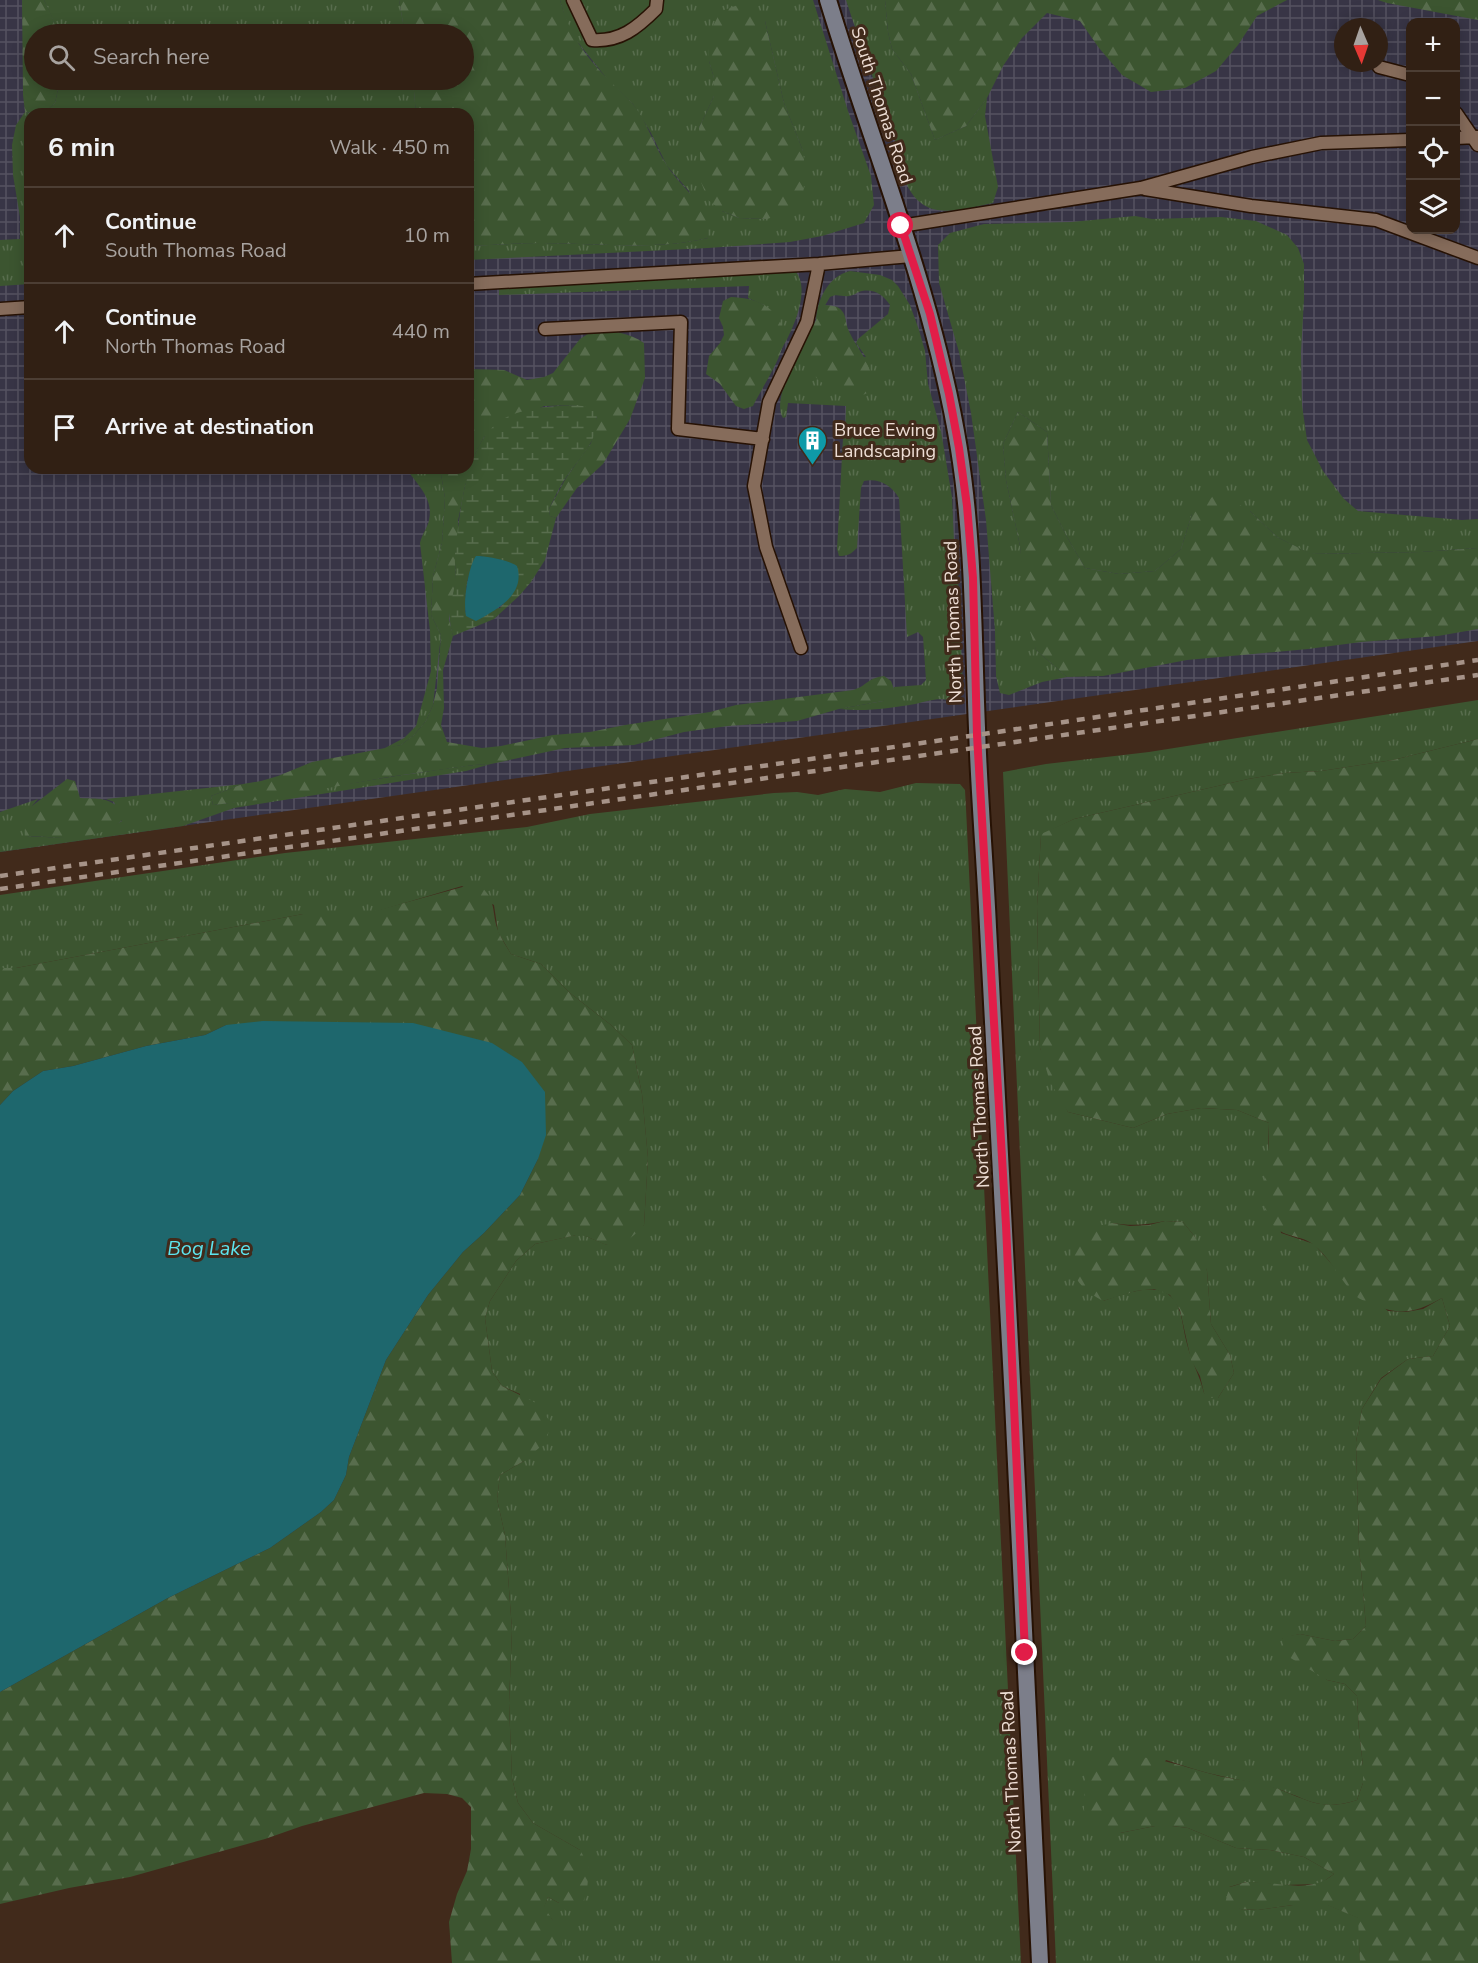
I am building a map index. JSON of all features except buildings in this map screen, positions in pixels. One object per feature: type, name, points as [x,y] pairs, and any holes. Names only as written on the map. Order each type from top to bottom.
[{"type":"main road","name":"South Thomas Road","points":[[828,0],[853,83],[911,256]]},
{"type":"main road","name":"North Thomas Road","points":[[911,256],[930,314],[949,394],[967,506],[973,578],[977,735],[1006,1225],[1040,1963]]},
{"type":"lane","points":[[573,0],[592,40],[605,41],[636,29],[656,9],[657,0]]},
{"type":"lane","points":[[1388,69],[1406,74]]},
{"type":"lane","points":[[1460,119],[1476,140]]},
{"type":"lane","points":[[1460,138],[1476,140]]},
{"type":"lane","points":[[901,226],[1141,188],[1252,157],[1321,143],[1406,140]]},
{"type":"lane","points":[[1141,188],[1251,206],[1376,220],[1478,258]]},
{"type":"lane","points":[[474,285],[819,264],[911,256]]},
{"type":"lane","points":[[801,648],[766,547],[754,486],[769,402],[807,322],[819,264]]},
{"type":"lane","points":[[0,309],[24,307]]},
{"type":"lane","points":[[545,329],[681,322],[678,429],[763,439]]},
{"type":"shaded area","points":[[0,0],[1478,0],[1478,641],[0,852]]},
{"type":"green space","points":[[22,0],[44,0],[54,24],[24,24],[24,90],[58,90],[55,103],[50,108],[25,108],[23,95]]},
{"type":"green space","points":[[44,0],[399,0],[403,24],[54,24]]},
{"type":"green space","points":[[399,0],[560,0],[568,24],[585,53],[633,104],[666,164],[703,212],[707,222],[708,238],[646,245],[542,243],[474,246],[474,108],[415,108],[414,90],[474,90],[474,24],[403,24]]},
{"type":"green space","points":[[560,0],[813,0],[871,176],[874,205],[864,223],[822,236],[790,242],[474,260],[474,246],[542,243],[646,245],[708,238],[689,191],[667,166],[651,133],[633,104],[608,80],[576,40],[567,24]],"holes":[[[765,21],[784,103],[803,151],[767,219],[739,218],[722,211],[699,128],[714,96],[714,78],[709,61]]]},
{"type":"green space","points":[[846,0],[885,0],[892,49],[911,74],[935,140],[966,126],[987,98],[985,116],[998,187],[993,203],[966,209],[937,210],[921,203],[908,188],[895,140]]},
{"type":"green space","points":[[885,0],[1287,0],[1257,16],[1238,45],[1216,71],[1185,88],[1151,92],[1122,75],[1080,21],[1047,13],[1022,38],[1003,66],[987,98],[966,126],[935,140],[911,74],[892,49]]},
{"type":"green space","points":[[1378,0],[1478,0],[1478,20],[1387,3]]},
{"type":"green space","points":[[738,5],[754,7],[765,21],[784,103],[803,151],[804,186],[799,204],[785,213],[767,219],[739,218],[722,211],[708,200],[701,182],[699,128],[714,96],[714,78],[709,61],[708,44],[713,26],[721,11]]},
{"type":"green space","points":[[58,90],[414,90],[415,108],[50,108],[55,103]]},
{"type":"green space","points":[[24,113],[24,284],[0,286],[0,240],[20,239],[20,217],[13,175],[12,145],[16,125]]},
{"type":"green space","points":[[1135,216],[1152,219],[1221,217],[1256,221],[1287,235],[1298,248],[1304,264],[1302,405],[1307,440],[1323,471],[1344,499],[1358,511],[1462,520],[1478,519],[1478,548],[1421,552],[1310,554],[1277,537],[1250,511],[1192,514],[1181,549],[1155,571],[1119,574],[1085,568],[1051,505],[1047,432],[1018,412],[1003,444],[1006,480],[1020,546],[1036,650],[1067,677],[1042,682],[1009,695],[1000,693],[996,676],[995,631],[986,520],[971,413],[959,352],[939,283],[938,245],[950,233],[984,224],[1071,222]]},
{"type":"green space","points":[[795,271],[802,288],[801,299],[795,322],[781,350],[784,333],[764,305],[748,298],[749,286],[499,295],[499,285]]},
{"type":"green space","points":[[850,271],[880,275],[892,280],[898,286],[910,305],[925,351],[928,384],[941,431],[952,497],[957,558],[963,688],[960,697],[952,701],[938,699],[877,709],[839,709],[883,701],[894,687],[921,685],[926,680],[923,637],[918,632],[907,637],[899,498],[892,489],[884,484],[864,481],[861,488],[857,548],[845,556],[839,556],[837,549],[846,406],[788,403],[786,417],[783,418],[780,411],[782,391],[804,343],[801,351],[866,357],[856,343],[858,339],[888,314],[890,305],[881,296],[875,292],[862,291],[851,296],[830,297],[816,321],[821,297],[825,290],[836,278]]},
{"type":"green space","points":[[731,297],[748,299],[764,305],[778,317],[784,333],[784,341],[773,370],[753,406],[744,409],[736,406],[720,384],[706,374],[709,356],[724,335],[719,318],[723,301]]},
{"type":"green space","points":[[825,305],[836,307],[843,313],[848,329],[871,373],[871,391],[854,397],[846,396],[820,381],[807,366],[802,351]]},
{"type":"green space","points":[[594,330],[620,333],[644,343],[645,378],[630,419],[603,464],[577,488],[556,518],[550,516],[549,509],[566,478],[591,443],[597,417],[578,405],[544,406],[519,413],[484,437],[474,458],[474,369],[504,370],[527,380],[544,377],[553,373],[580,339]]},
{"type":"green space","points":[[578,405],[595,409],[597,418],[591,443],[564,481],[549,509],[550,516],[556,518],[545,560],[519,596],[494,619],[453,636],[450,614],[456,579],[455,557],[459,522],[468,474],[474,474],[474,458],[485,436],[503,419],[523,411]],"holes":[[[481,556],[501,560],[514,591],[500,608],[465,612],[467,581],[475,564]]]},
{"type":"green space","points":[[1018,412],[1047,432],[1051,505],[1085,568],[1119,574],[1155,571],[1181,549],[1192,514],[1218,492],[1250,511],[1277,537],[1311,554],[1421,552],[1478,548],[1478,629],[1438,636],[1187,660],[1103,676],[1067,677],[1036,650],[1025,616],[1020,546],[1006,480],[1003,444]]},
{"type":"green space","points":[[410,474],[441,474],[445,498],[442,543],[433,576],[431,615],[441,635],[433,705],[426,721],[414,735],[401,745],[383,749],[404,738],[416,726],[431,671],[430,631],[420,543],[430,512],[424,492]]},
{"type":"green space","points":[[441,474],[469,474],[458,521],[455,556],[456,580],[449,619],[453,636],[443,670],[444,708],[441,725],[447,742],[482,748],[501,746],[553,735],[590,732],[710,712],[736,705],[853,690],[874,678],[884,676],[891,681],[894,689],[890,697],[883,701],[839,709],[797,721],[684,732],[634,745],[565,748],[491,764],[388,777],[268,799],[213,805],[211,796],[243,784],[278,776],[312,762],[401,745],[426,721],[437,688],[441,635],[431,615],[433,576],[442,543],[445,498]]},
{"type":"green space","points":[[1478,700],[1478,739],[1393,760],[1248,779],[1074,819],[1041,835],[1037,906],[1040,1048],[1068,1112],[1133,1128],[1167,1114],[1201,1108],[1237,1110],[1269,1123],[1268,1152],[1281,1233],[1314,1244],[1336,1269],[1388,1311],[1406,1312],[1423,1309],[1442,1298],[1450,1326],[1433,1356],[1408,1359],[1381,1378],[1362,1409],[1356,1442],[1359,1547],[1366,1626],[1353,1639],[1335,1641],[1300,1634],[1282,1638],[1327,1680],[1345,1684],[1357,1696],[1363,1783],[1357,1800],[1332,1805],[1312,1802],[1265,1785],[1207,1773],[1166,1760],[1120,1833],[1155,1826],[1188,1828],[1236,1848],[1270,1850],[1304,1857],[1334,1874],[1320,1884],[1283,1885],[1246,1882],[1229,1887],[1240,1909],[1258,1910],[1293,1905],[1328,1905],[1359,1918],[1360,1963],[1056,1963],[1003,772],[1046,764],[1149,752]],"holes":[[[1165,1221],[1183,1222],[1195,1237],[1207,1271],[1211,1324],[1230,1355],[1234,1373],[1218,1398],[1204,1393],[1189,1350],[1180,1312],[1175,1301],[1167,1294],[1157,1290],[1135,1291],[1103,1301],[1112,1223],[1132,1225]]]},
{"type":"green space","points":[[1478,739],[1478,1963],[1360,1963],[1358,1918],[1327,1905],[1293,1905],[1258,1910],[1240,1909],[1225,1904],[1229,1887],[1242,1883],[1304,1885],[1325,1880],[1334,1874],[1304,1857],[1270,1850],[1236,1848],[1188,1828],[1155,1826],[1120,1833],[1103,1833],[1087,1827],[1084,1809],[1085,1775],[1094,1760],[1127,1756],[1143,1757],[1267,1785],[1305,1800],[1323,1804],[1333,1805],[1357,1800],[1363,1783],[1363,1766],[1357,1696],[1345,1684],[1327,1680],[1284,1654],[1282,1637],[1300,1634],[1335,1641],[1353,1639],[1366,1626],[1359,1547],[1356,1442],[1362,1409],[1381,1379],[1408,1359],[1433,1356],[1450,1326],[1442,1298],[1424,1307],[1400,1312],[1360,1299],[1315,1246],[1274,1226],[1265,1211],[1263,1194],[1269,1123],[1237,1110],[1201,1108],[1167,1114],[1133,1128],[1068,1112],[1050,1082],[1040,1048],[1037,906],[1041,834],[1074,819],[1248,779],[1393,760]]},
{"type":"green space","points":[[491,764],[466,771],[234,808],[183,826],[0,852],[0,812],[38,799],[32,806],[26,836],[75,836],[98,832],[122,821],[114,802],[106,799],[243,784],[211,796],[213,805]]},
{"type":"green space","points":[[67,779],[75,781],[80,798],[105,800],[115,804],[127,814],[118,824],[94,834],[80,837],[25,836],[27,813],[32,806]]},
{"type":"green space","points":[[916,783],[960,784],[965,790],[1021,1963],[562,1963],[552,1919],[543,1909],[548,1897],[559,1903],[580,1850],[533,1823],[518,1803],[512,1778],[509,1703],[512,1630],[505,1535],[497,1499],[500,1475],[524,1461],[520,1394],[502,1386],[492,1371],[485,1318],[490,1301],[516,1261],[535,1244],[583,1235],[607,1245],[644,1225],[648,1158],[642,1094],[632,1045],[611,1025],[570,993],[541,964],[511,954],[498,932],[494,905],[462,886],[364,915],[303,914],[16,968],[0,968],[0,895],[285,853],[527,827],[590,814],[774,793],[797,792],[818,795],[845,789],[880,792]]},
{"type":"green space","points":[[477,883],[484,889],[491,901],[499,933],[511,954],[541,964],[570,993],[611,1025],[632,1045],[642,1094],[648,1158],[644,1225],[636,1233],[616,1245],[604,1244],[577,1235],[535,1244],[516,1261],[490,1301],[485,1318],[492,1371],[502,1386],[534,1402],[550,1421],[547,1441],[524,1461],[500,1475],[497,1499],[505,1535],[512,1630],[509,1703],[512,1778],[518,1803],[533,1823],[580,1850],[589,1866],[587,1891],[581,1908],[566,1911],[559,1903],[548,1897],[544,1908],[562,1940],[562,1963],[452,1963],[449,1922],[467,1871],[471,1849],[471,1807],[462,1798],[447,1794],[424,1793],[130,1877],[0,1904],[0,1692],[166,1599],[270,1548],[334,1500],[346,1475],[349,1457],[386,1360],[428,1295],[463,1252],[520,1195],[538,1159],[226,1025],[205,1035],[146,1046],[73,1066],[43,1071],[13,1091],[0,1105],[0,968],[16,968],[303,914],[364,914]]},
{"type":"green space","points":[[1165,1221],[1183,1222],[1195,1237],[1203,1253],[1207,1271],[1211,1324],[1230,1355],[1234,1373],[1218,1398],[1209,1398],[1204,1393],[1200,1376],[1191,1360],[1180,1310],[1170,1295],[1154,1289],[1136,1291],[1103,1301],[1084,1288],[1073,1272],[1071,1254],[1076,1231],[1112,1223],[1130,1226]]},
{"type":"water","points":[[476,556],[513,564],[517,566],[519,576],[513,593],[507,600],[476,621],[466,616],[465,603],[469,576]]},
{"type":"water","name":"Bog Lake","points":[[263,1021],[413,1023],[492,1043],[522,1062],[545,1092],[546,1135],[538,1159],[520,1195],[463,1252],[428,1295],[386,1360],[349,1457],[346,1475],[334,1500],[270,1548],[166,1599],[0,1692],[0,1105],[13,1091],[43,1071],[73,1066],[146,1046],[205,1035],[226,1025]]},
{"type":"railway","points":[[0,876],[1478,660]]},
{"type":"railway","points":[[0,889],[1478,675]]},
{"type":"place","name":"Bruce Ewing Landscaping","points":[[813,466]]},
{"type":"route","points":[[901,226],[930,314],[949,394],[967,506],[973,578],[977,735],[1006,1225],[1025,1653]]}]
